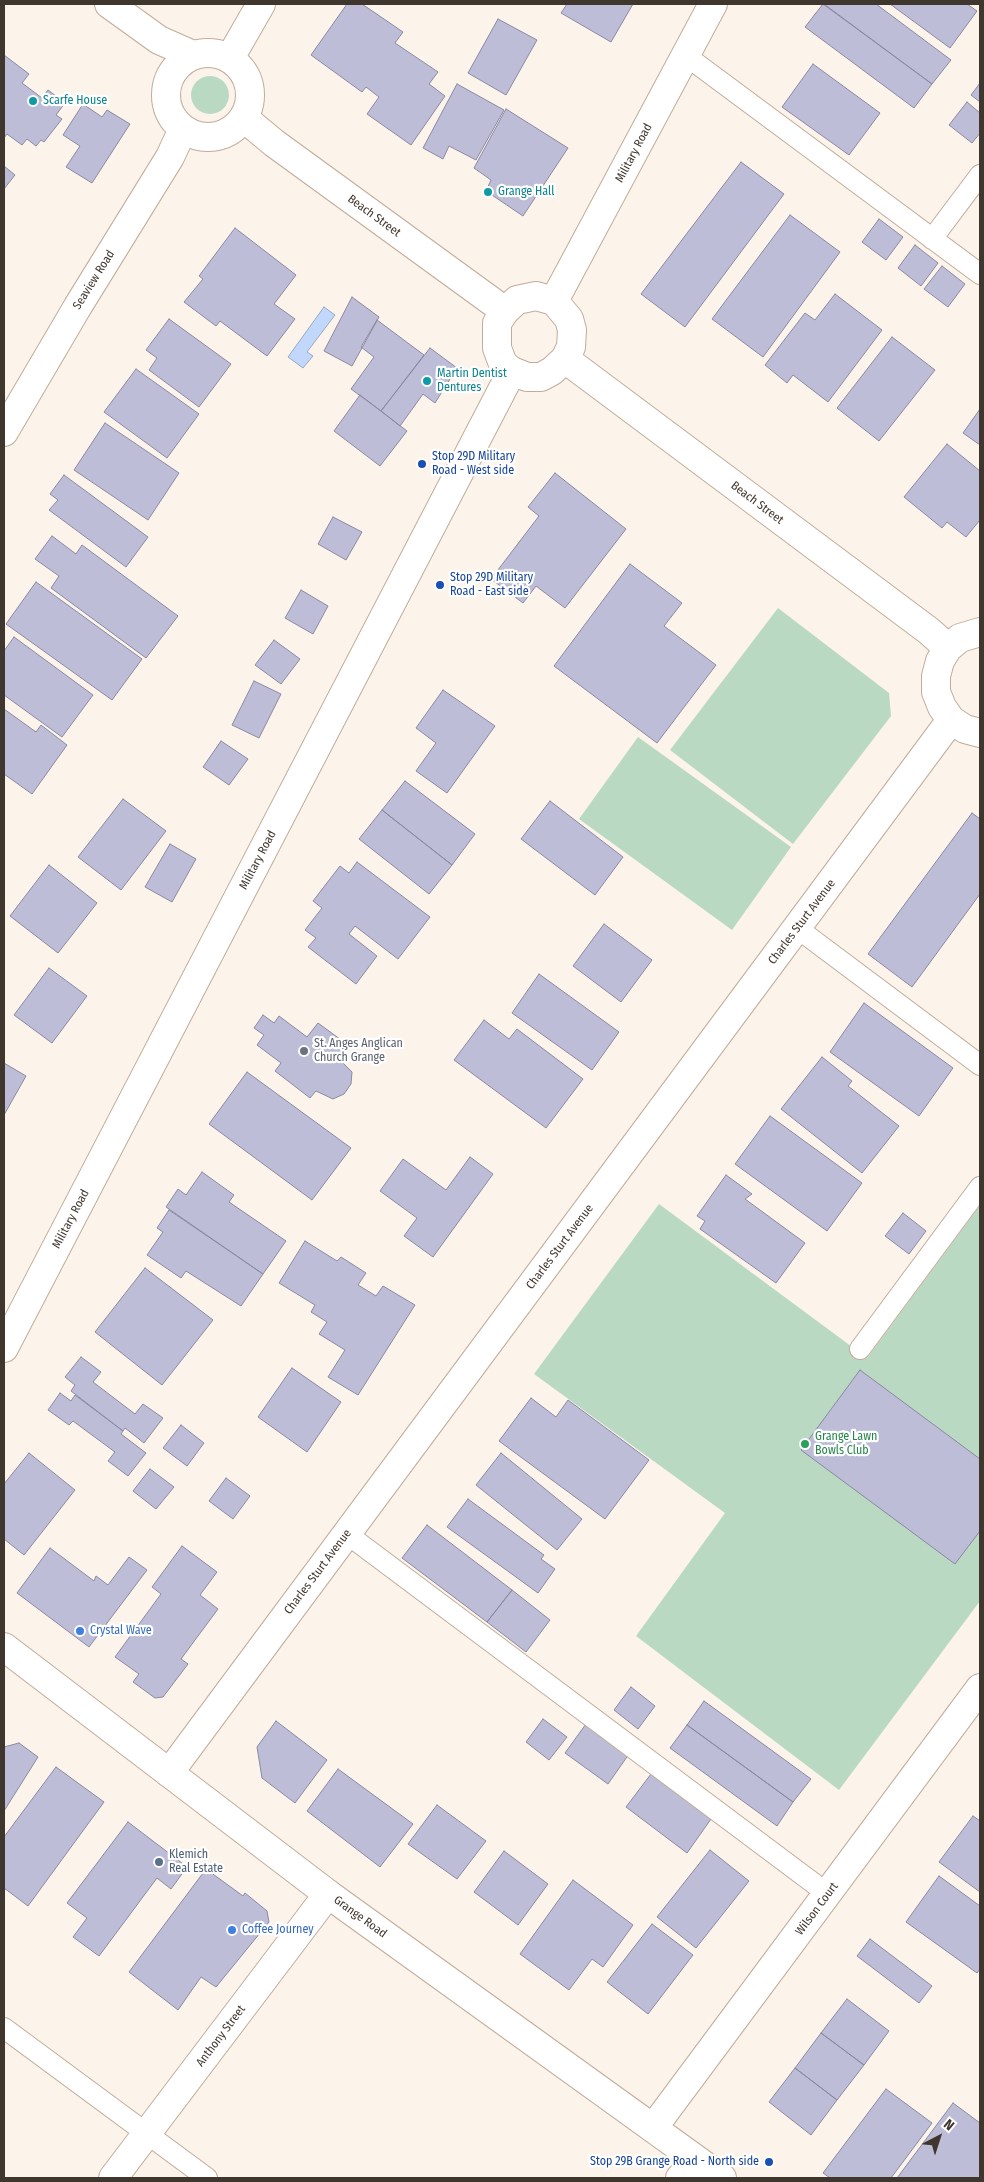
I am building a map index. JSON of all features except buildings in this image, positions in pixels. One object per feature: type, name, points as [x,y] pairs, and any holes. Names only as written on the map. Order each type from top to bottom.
[{"type":"street","points":[[110,4],[159,40],[193,55]]},
{"type":"street","points":[[230,58],[261,4]]},
{"type":"street","name":"Military Road","points":[[554,301],[713,4]]},
{"type":"street","points":[[205,53],[218,54],[230,58],[242,70],[250,85],[250,102],[244,118],[236,127],[216,137],[205,137],[183,129],[174,120],[168,109],[166,96],[168,83],[173,71],[193,55],[205,53]]},
{"type":"street","name":"Beach Street","points":[[244,118],[504,311]]},
{"type":"street","name":"Seaview Road","points":[[4,432],[78,306],[170,157],[183,129]]},
{"type":"street","points":[[536,296],[554,301],[569,319],[572,330],[572,347],[566,360],[541,377],[527,377],[512,371],[503,364],[497,348],[497,323],[504,311],[517,300],[536,296]]},
{"type":"street","name":"Beach Street","points":[[566,360],[929,631],[948,648]]},
{"type":"street","name":"Military Road","points":[[4,1348],[512,371]]},
{"type":"street","points":[[980,632],[960,638],[948,648],[940,661],[936,676],[936,692],[942,707],[951,720],[965,729],[980,734]]},
{"type":"street","name":"Charles Sturt Avenue","points":[[168,1773],[951,720]]},
{"type":"street","name":"Grange Road","points":[[4,1647],[328,1894],[653,2128],[688,2169],[722,2178]]},
{"type":"street","name":"Wilson Court","points":[[653,2128],[980,1688]]},
{"type":"street","name":"Anthony Street","points":[[113,2178],[328,1894]]},
{"type":"lane","points":[[685,56],[980,274]]},
{"type":"lane","points":[[932,239],[980,175]]},
{"type":"lane","points":[[797,928],[980,1065]]},
{"type":"lane","points":[[860,1349],[980,1187]]},
{"type":"lane","points":[[347,1534],[828,1894]]},
{"type":"lane","points":[[4,2028],[207,2178]]},
{"type":"green space","points":[[210,76],[223,82],[229,95],[223,108],[210,114],[197,108],[191,95],[197,82]]},
{"type":"green space","points":[[778,608],[889,693],[891,716],[793,844],[670,750]]},
{"type":"green space","points":[[638,737],[791,847],[732,930],[579,819]]},
{"type":"green space","name":"Grange Lawn Bowls Club","points":[[659,1204],[867,1358],[980,1205],[980,1601],[839,1790],[636,1636],[725,1513],[534,1374]]},
{"type":"water","points":[[324,307],[335,315],[307,352],[313,356],[303,368],[288,357]]},
{"type":"place","name":"Scarfe House","points":[[33,101]]},
{"type":"place","name":"Grange Hall","points":[[488,192]]},
{"type":"place","name":"Martin Dentist Dentures","points":[[427,381]]},
{"type":"place","name":"Stop 29D Military Road - West side","points":[[422,464]]},
{"type":"place","name":"Stop 29D Military Road - East side","points":[[440,585]]},
{"type":"place","name":"St. Anges Anglican Church Grange","points":[[304,1051]]},
{"type":"place","name":"Grange Lawn Bowls Club","points":[[805,1444]]},
{"type":"place","name":"Crystal Wave","points":[[80,1631]]},
{"type":"place","name":"Klemich Real Estate","points":[[159,1862]]},
{"type":"place","name":"Coffee Journey","points":[[232,1930]]},
{"type":"place","name":"Stop 29B Grange Road - North side","points":[[769,2162]]}]
